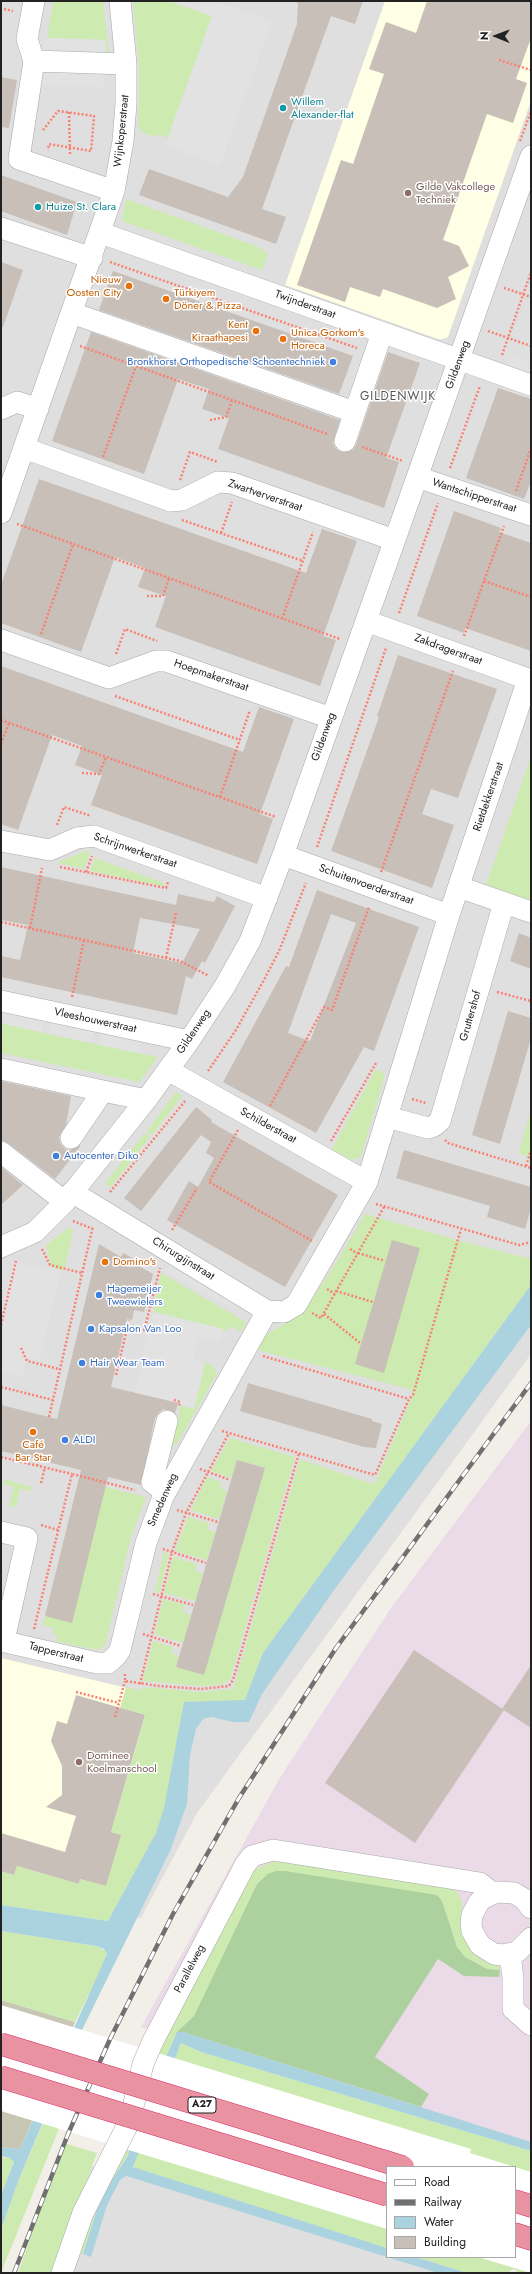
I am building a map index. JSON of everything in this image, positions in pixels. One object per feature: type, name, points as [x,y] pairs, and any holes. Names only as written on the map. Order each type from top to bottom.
[{"type":"highway","name":"A27","points":[[1,2044],[401,2166]]},
{"type":"highway","points":[[1,2076],[386,2195]]},
{"type":"highway","points":[[516,2201],[531,2206]]},
{"type":"highway","points":[[516,2234],[531,2239]]},
{"type":"street","points":[[34,1],[27,39],[34,60],[19,159],[114,191]]},
{"type":"street","name":"Wijnkoperstraat","points":[[7,518],[24,448],[101,233],[114,191],[123,141],[126,104],[126,64],[120,1]]},
{"type":"street","points":[[34,60],[126,64]]},
{"type":"street","name":"Gildenweg","points":[[6,1253],[35,1232],[68,1197],[146,1100],[189,1041],[225,986],[250,941],[283,855],[330,718],[472,325],[531,156]]},
{"type":"street","points":[[1,228],[92,257]]},
{"type":"street","name":"Twijnderstraat","points":[[101,233],[531,385]]},
{"type":"street","points":[[72,313],[354,412]]},
{"type":"street","points":[[345,440],[382,333]]},
{"type":"street","points":[[1,409],[17,402],[38,409]]},
{"type":"street","name":"Zwartververstraat","points":[[24,448],[177,501],[218,482],[237,485],[394,540]]},
{"type":"street","name":"Wantschipperstraat","points":[[419,472],[531,515]]},
{"type":"street","name":"Zakdragerstraat","points":[[366,621],[530,679]]},
{"type":"street","name":"Hoepmakerstraat","points":[[1,640],[109,678],[156,661],[166,661],[330,718]]},
{"type":"street","name":"Rietdekkerstraat","points":[[449,915],[530,679]]},
{"type":"street","name":"Schrijnwerkerstraat","points":[[1,841],[50,850],[77,838],[94,836],[267,898]]},
{"type":"street","name":"Schuitenvoerderstraat","points":[[283,855],[449,915]]},
{"type":"street","points":[[459,887],[531,912]]},
{"type":"street","name":"Gruttershof","points":[[434,1126],[440,1121],[504,903]]},
{"type":"street","points":[[267,1311],[284,1312],[296,1305],[363,1190],[449,915]]},
{"type":"street","name":"Vleeshouwerstraat","points":[[1,1000],[189,1041]]},
{"type":"street","points":[[1,1069],[146,1100]]},
{"type":"street","name":"Schilderstraat","points":[[168,1070],[322,1156],[363,1190]]},
{"type":"street","points":[[71,1138],[103,1091]]},
{"type":"street","points":[[387,1117],[425,1127],[434,1126]]},
{"type":"street","name":"Chirurgijnstraat","points":[[1,1152],[68,1197],[167,1249],[267,1311]]},
{"type":"street","name":"Smedenweg","points":[[112,1661],[119,1653],[146,1543],[163,1497],[182,1459],[267,1311]]},
{"type":"street","points":[[163,1497],[152,1482],[167,1421]]},
{"type":"street","points":[[1,1532],[28,1538],[2,1640]]},
{"type":"street","name":"Tapperstraat","points":[[2,1640],[97,1663],[112,1661]]},
{"type":"street","name":"Parallelweg","points":[[62,2273],[83,2213],[130,2120],[143,2064],[153,2040],[245,1864],[252,1856],[273,1850],[480,1883],[492,1893]]},
{"type":"street","name":"Parallelweg","points":[[450,1879],[466,1892],[475,1908]]},
{"type":"street","points":[[529,1901],[509,1892],[492,1893],[485,1897],[475,1908],[471,1923],[472,1932],[480,1945],[494,1954],[510,1954],[523,1948],[531,1938]]},
{"type":"street","points":[[510,1954],[513,1978],[513,2009],[531,2025]]},
{"type":"path","points":[[499,60],[531,70]]},
{"type":"path","points":[[23,131],[40,134],[58,111],[94,116],[91,151],[49,144],[45,168]]},
{"type":"path","points":[[69,112],[70,176]]},
{"type":"path","points":[[92,257],[374,354]]},
{"type":"path","points":[[506,281],[504,288],[531,297]]},
{"type":"path","points":[[472,325],[531,346]]},
{"type":"path","points":[[62,340],[345,440],[419,472]]},
{"type":"path","points":[[97,474],[136,366]]},
{"type":"path","points":[[210,420],[226,418],[232,400]]},
{"type":"path","points":[[328,1251],[209,1182],[254,1118],[324,1007],[332,1010],[531,448]]},
{"type":"path","points":[[221,533],[237,485]]},
{"type":"path","points":[[282,619],[319,514]]},
{"type":"path","points":[[7,518],[72,544],[356,646]]},
{"type":"path","points":[[35,652],[72,544]]},
{"type":"path","points":[[147,596],[163,596],[169,579]]},
{"type":"path","points":[[484,581],[531,598]]},
{"type":"path","points":[[220,797],[256,692]]},
{"type":"path","points":[[109,694],[240,740]]},
{"type":"path","points":[[1,720],[281,819]]},
{"type":"path","points":[[1,744],[9,722]]},
{"type":"path","points":[[82,773],[99,774],[106,757]]},
{"type":"path","points":[[57,866],[166,888],[174,865]]},
{"type":"path","points":[[166,958],[176,913]]},
{"type":"path","points":[[1,922],[180,961],[225,986]]},
{"type":"path","points":[[68,1015],[84,940]]},
{"type":"path","points":[[479,986],[531,1001]]},
{"type":"path","points":[[322,1156],[376,1063]]},
{"type":"path","points":[[394,1094],[444,1108]]},
{"type":"path","points":[[434,1126],[448,1143],[531,1168]]},
{"type":"path","points":[[526,1166],[531,1150]]},
{"type":"path","points":[[144,1331],[159,1269],[167,1249],[197,1188]]},
{"type":"path","points":[[363,1190],[384,1207],[519,1245],[531,1242]]},
{"type":"path","points":[[296,1305],[321,1318],[384,1207]]},
{"type":"path","points":[[66,1225],[72,1220],[99,1232]]},
{"type":"path","points":[[202,1425],[375,1475],[409,1399],[413,1395],[461,1229]]},
{"type":"path","points":[[40,1244],[50,1265],[82,1273]]},
{"type":"path","points":[[1,1325],[17,1258],[6,1253]]},
{"type":"path","points":[[358,1253],[385,1261]]},
{"type":"path","points":[[159,1269],[165,1273]]},
{"type":"path","points":[[336,1291],[373,1302]]},
{"type":"path","points":[[324,1314],[360,1343]]},
{"type":"path","points":[[116,1376],[129,1320]]},
{"type":"path","points":[[21,1348],[27,1362],[59,1369]]},
{"type":"path","points":[[244,1351],[409,1399]]},
{"type":"path","points":[[1,1387],[53,1400]]},
{"type":"path","points":[[140,1684],[160,1596],[172,1552],[186,1513],[229,1433]]},
{"type":"path","points":[[125,1681],[140,1684],[201,1689],[222,1688],[229,1686],[233,1680],[299,1453]]},
{"type":"path","points":[[1,1457],[163,1497],[186,1513],[218,1522]]},
{"type":"path","points":[[37,1466],[39,1458]]},
{"type":"path","points":[[182,1459],[207,1473],[230,1480]]},
{"type":"path","points":[[41,1483],[45,1467]]},
{"type":"path","points":[[30,1647],[72,1474]]},
{"type":"path","points":[[38,1524],[58,1530]]},
{"type":"path","points":[[146,1543],[206,1563]]},
{"type":"path","points":[[135,1589],[193,1605]]},
{"type":"path","points":[[125,1630],[181,1646]]},
{"type":"path","points":[[112,1661],[125,1674],[125,1681],[115,1717]]},
{"type":"path","points":[[76,1692],[119,1703]]},
{"type":"shaded area","points":[[1,1],[531,1],[531,1354],[197,1813],[141,1918],[1,1897]]},
{"type":"shaded area","points":[[168,1],[215,1],[272,21],[220,166],[165,145],[212,16]]},
{"type":"shaded area","name":"Gilde Vakcollege Techniek","points":[[385,1],[531,1],[531,101],[448,337],[443,339],[438,339],[285,285]]},
{"type":"shaded area","points":[[44,38],[106,40],[104,87],[41,85]]},
{"type":"shaded area","points":[[510,356],[531,363],[531,379],[505,370]]},
{"type":"shaded area","points":[[1,1008],[44,1018],[41,1032],[1,1023]]},
{"type":"shaded area","points":[[51,1019],[95,1028],[92,1043],[48,1034]]},
{"type":"shaded area","points":[[103,1029],[142,1037],[139,1053],[99,1045]]},
{"type":"shaded area","points":[[170,1260],[240,1299],[234,1309],[164,1271]]},
{"type":"shaded area","points":[[13,1263],[61,1270],[40,1361],[27,1358],[22,1376],[1,1371],[1,1315]]},
{"type":"shaded area","points":[[153,1312],[223,1329],[221,1342],[198,1337],[193,1359],[205,1364],[194,1409],[135,1393]]},
{"type":"shaded area","points":[[531,1421],[531,2145],[141,2027],[281,1776],[391,1608]]},
{"type":"shaded area","name":"Dominee Koelmanschool","points":[[1,1658],[131,1689],[164,1712],[115,1891],[1,1876]]},
{"type":"shaded area","points":[[1,2000],[75,2022],[20,2149],[1,2147]]},
{"type":"shaded area","points":[[75,2161],[386,2254],[386,2258],[399,2258],[449,2273],[26,2273]]},
{"type":"green space","points":[[103,1],[109,55],[106,55],[106,40],[47,38],[53,2]]},
{"type":"green space","points":[[133,1],[175,1],[213,15],[168,138],[158,134],[156,137],[143,133],[138,126],[139,68]]},
{"type":"green space","points":[[126,199],[259,247],[268,254],[262,270],[122,221]]},
{"type":"green space","points":[[531,757],[531,900],[486,885]]},
{"type":"green space","points":[[85,851],[90,852],[84,869],[57,863]]},
{"type":"green space","points":[[95,858],[164,883],[163,886],[90,871]]},
{"type":"green space","points":[[1,1023],[158,1057],[139,1082],[1,1053]]},
{"type":"green space","points":[[376,1069],[385,1074],[361,1157],[351,1160],[332,1149]]},
{"type":"green space","points":[[176,1092],[182,1096],[152,1135],[147,1131]]},
{"type":"green space","points":[[531,1109],[531,1157],[519,1153]]},
{"type":"green space","points":[[145,1133],[150,1137],[132,1159],[127,1155]]},
{"type":"green space","points":[[125,1158],[131,1162],[110,1187],[105,1183]]},
{"type":"green space","points":[[365,1214],[531,1259],[531,1285],[263,1653],[245,1701],[184,1703],[164,1808],[156,1833],[108,1921],[1,1905],[1,1871],[14,1875],[17,1866],[79,1884],[80,1879],[106,1886],[120,1835],[111,1832],[145,1716],[120,1708],[126,1687],[141,1691],[142,1687],[202,1692],[233,1689],[300,1459],[372,1484],[376,1481],[413,1394],[409,1389],[258,1350],[258,1344],[264,1336],[303,1313],[336,1263]]},
{"type":"green space","points":[[70,1227],[73,1231],[64,1271],[51,1267],[46,1245]]},
{"type":"green space","points":[[161,1273],[246,1322],[242,1329],[239,1332],[235,1326],[223,1332],[222,1329],[153,1312]]},
{"type":"green space","points":[[204,1362],[211,1364],[217,1374],[176,1445],[172,1444],[181,1405],[194,1408]]},
{"type":"green space","points":[[230,1438],[295,1457],[230,1679],[221,1685],[203,1686],[143,1681],[153,1641],[173,1647],[171,1653],[179,1656],[176,1666],[204,1674],[265,1468],[237,1460],[232,1478],[211,1471]]},
{"type":"green space","points":[[207,1477],[221,1482],[220,1488],[227,1491],[219,1519],[191,1510]]},
{"type":"green space","points":[[7,1480],[32,1487],[30,1491],[20,1489],[16,1507],[9,1506],[14,1487],[4,1484],[4,1481]]},
{"type":"green space","points":[[101,1486],[146,1497],[131,1537],[105,1646],[96,1650],[56,1641],[58,1635],[52,1634],[54,1628],[42,1625],[45,1616],[71,1622]]},
{"type":"green space","points":[[188,1517],[209,1523],[207,1530],[216,1532],[207,1560],[175,1551]]},
{"type":"green space","points":[[164,1552],[169,1554],[159,1593],[155,1592]]},
{"type":"green space","points":[[173,1557],[197,1564],[195,1571],[203,1574],[195,1601],[164,1593]]},
{"type":"green space","points":[[163,1599],[185,1605],[183,1612],[191,1615],[183,1643],[155,1634]]},
{"type":"green space","points":[[287,1860],[453,1889],[458,1893],[462,1902],[462,1935],[475,1954],[481,1959],[499,1964],[500,1970],[487,1969],[465,1957],[457,1947],[442,1901],[437,1895],[257,1884],[194,2016],[177,2032],[150,2092],[127,2157],[101,2197],[83,2254],[74,2250],[144,2080],[251,1871],[272,1862]]},
{"type":"green space","points":[[276,1871],[285,1871],[437,1895],[442,1901],[457,1947],[465,1957],[487,1969],[500,1970],[499,1977],[464,1976],[438,1959],[375,2057],[429,2094],[421,2107],[183,2032],[177,2032],[194,2016],[257,1884],[268,1874]]},
{"type":"green space","points":[[1,1931],[96,1946],[106,1951],[107,1957],[75,2022],[1,2000]]},
{"type":"green space","points":[[181,2043],[201,2052],[531,2151],[531,2273],[515,2273],[517,2270],[512,2269],[509,2273],[467,2273],[419,2258],[516,2258],[516,2166],[386,2166],[386,2248],[135,2169],[133,2164]]},
{"type":"green space","points":[[44,2121],[60,2126],[1,2273],[1,2230],[19,2179]]},
{"type":"green space","points":[[64,2143],[97,2153],[53,2273],[18,2273]]},
{"type":"green space","points":[[1,2157],[15,2159],[1,2195]]},
{"type":"water","points":[[531,1285],[531,1325],[334,1590],[262,1694],[249,1722],[233,1722],[211,1717],[203,1719],[196,1729],[190,1755],[187,1804],[170,1851],[80,2034],[19,2179],[1,2230],[1,2195],[14,2162],[10,2158],[1,2156],[1,2147],[20,2149],[107,1954],[104,1949],[96,1946],[1,1931],[1,1905],[108,1921],[156,1833],[164,1808],[184,1702],[245,1700],[263,1653]]},
{"type":"water","points":[[177,2032],[183,2032],[531,2142],[531,2151],[201,2052],[181,2043],[133,2167],[386,2248],[386,2257],[126,2176],[120,2180],[107,2205],[91,2257],[83,2254],[101,2197],[127,2157],[150,2092]]},
{"type":"water","points":[[390,2258],[419,2258],[467,2273],[438,2273]]},
{"type":"pier","points":[[1,2005],[471,2149],[470,2153],[512,2166],[386,2166],[386,2229],[1,2111]]},
{"type":"pier","points":[[516,2167],[531,2172],[531,2273],[481,2258],[516,2258]]},
{"type":"building","points":[[296,1],[363,1],[355,24],[331,16],[262,209],[286,217],[276,244],[139,195],[149,169],[228,197],[243,177],[297,24],[298,4]]},
{"type":"building","name":"Gilde Vakcollege Techniek","points":[[427,1],[531,1],[531,38],[516,79],[527,83],[513,123],[487,114],[443,240],[459,246],[469,266],[448,277],[456,299],[437,308],[383,289],[380,297],[350,287],[345,302],[297,285],[341,160],[353,164],[384,74],[369,69],[386,22],[416,33]]},
{"type":"building","points":[[1,77],[17,80],[9,128],[1,127]]},
{"type":"building","name":"Huize St. Clara","points":[[1,175],[77,202],[67,235],[1,211]]},
{"type":"building","points":[[1,262],[23,270],[3,327],[1,327]]},
{"type":"building","points":[[113,271],[353,356],[339,394],[99,310]]},
{"type":"building","points":[[91,332],[340,420],[333,443],[336,449],[341,452],[353,450],[356,445],[388,352],[420,363],[386,458],[399,462],[384,508],[218,449],[229,418],[202,409],[209,389],[178,379],[144,474],[52,441]]},
{"type":"building","points":[[498,388],[531,399],[531,443],[529,450],[531,450],[531,481],[524,499],[466,478]]},
{"type":"building","points":[[39,479],[306,573],[322,529],[357,541],[323,636],[336,640],[320,686],[155,627],[166,596],[138,587],[145,568],[115,557],[81,652],[1,623],[1,585]]},
{"type":"building","points":[[454,511],[501,528],[499,532],[531,543],[531,651],[465,628],[464,633],[417,616]]},
{"type":"building","points":[[398,655],[497,689],[458,798],[431,789],[422,814],[454,825],[432,888],[331,851],[379,717],[377,716]]},
{"type":"building","points":[[1,666],[243,752],[259,707],[294,719],[260,814],[273,819],[257,864],[91,805],[102,775],[75,765],[82,746],[52,735],[18,830],[1,824]]},
{"type":"building","points":[[1,867],[176,905],[178,894],[214,902],[217,896],[235,906],[205,963],[202,961],[192,979],[186,976],[177,1015],[1,977],[1,956],[20,960],[28,925],[1,920]],"holes":[[[140,918],[200,929],[182,963],[133,953]]]},
{"type":"building","points":[[317,890],[419,927],[374,1051],[364,1047],[316,1133],[223,1082],[286,966],[289,967]],"holes":[[[331,914],[356,923],[310,1041],[288,1033]]]},
{"type":"building","points":[[519,933],[531,938],[531,969],[510,961]]},
{"type":"building","points":[[508,1011],[531,1018],[531,1038],[500,1144],[472,1135]]},
{"type":"building","points":[[1,1081],[71,1096],[66,1125],[59,1137],[60,1143],[64,1148],[70,1150],[81,1145],[55,1179],[8,1143],[1,1140]]},
{"type":"building","points":[[196,1107],[212,1120],[211,1122],[338,1195],[285,1287],[167,1220],[189,1181],[198,1187],[214,1158],[206,1153],[211,1142],[201,1135],[141,1211],[124,1198]]},
{"type":"building","points":[[404,1150],[531,1187],[531,1208],[525,1229],[487,1217],[490,1206],[396,1178]]},
{"type":"building","points":[[1,1167],[23,1185],[1,1205]]},
{"type":"building","points":[[392,1240],[420,1248],[384,1373],[355,1364]]},
{"type":"building","points":[[99,1244],[121,1257],[123,1253],[140,1262],[139,1266],[153,1274],[144,1312],[134,1310],[132,1320],[127,1319],[111,1387],[178,1403],[175,1413],[164,1409],[159,1412],[155,1418],[141,1485],[108,1477],[72,1623],[45,1616],[81,1470],[1,1451],[1,1405],[57,1419]]},
{"type":"building","points":[[248,1383],[372,1419],[372,1421],[382,1424],[376,1448],[364,1447],[240,1411]]},
{"type":"building","points":[[237,1460],[265,1468],[204,1675],[176,1667]]},
{"type":"building","points":[[414,1650],[504,1710],[415,1843],[325,1783]]},
{"type":"building","points":[[531,1665],[531,1728],[502,1709]]},
{"type":"building","points":[[76,1695],[145,1715],[111,1832],[121,1835],[106,1886],[80,1879],[79,1884],[17,1866],[14,1875],[1,1871],[1,1833],[65,1852],[76,1816],[46,1807],[62,1795],[62,1766],[51,1741],[57,1721],[67,1724]]},
{"type":"railway","points":[[14,2273],[68,2134],[110,2039],[173,1914],[239,1798],[336,1648],[531,1383]]},
{"type":"place","name":"Willem Alexander-flat","points":[[283,108]]},
{"type":"place","name":"Gilde Vakcollege Techniek","points":[[408,193]]},
{"type":"place","name":"Huize St. Clara","points":[[38,207]]},
{"type":"place","name":"Nieuw Oosten City","points":[[129,286]]},
{"type":"place","name":"Türkiyem Döner & Pizza","points":[[166,299]]},
{"type":"place","name":"Kent Kiraathapesi","points":[[256,331]]},
{"type":"place","name":"Unica Gorkom's Horeca","points":[[283,339]]},
{"type":"place","name":"Bronkhorst Orthopedische Schoentechniek","points":[[333,362]]},
{"type":"place","name":"Autocenter Diko","points":[[56,1156]]},
{"type":"place","name":"Domino's","points":[[105,1262]]},
{"type":"place","name":"Hagemeijer Tweewielers","points":[[99,1295]]},
{"type":"place","name":"Kapsalon Van Loo","points":[[91,1329]]},
{"type":"place","name":"Hair Wear Team","points":[[82,1363]]},
{"type":"place","name":"Café Bar Star","points":[[33,1432]]},
{"type":"place","name":"ALDI","points":[[65,1440]]},
{"type":"place","name":"Dominee Koelmanschool","points":[[79,1762]]},
{"type":"district","name":"GILDENWIJK","points":[[398,397]]}]
